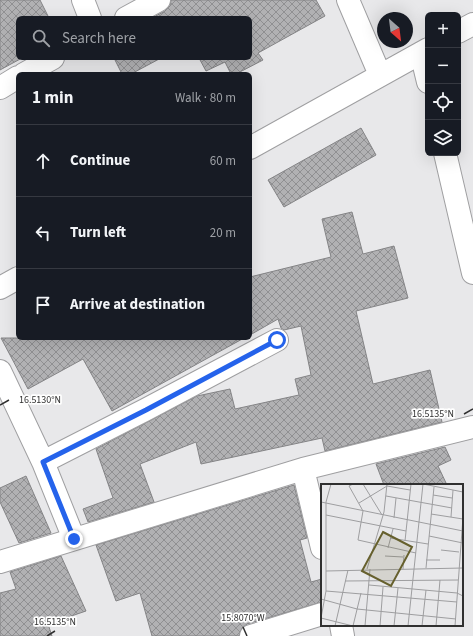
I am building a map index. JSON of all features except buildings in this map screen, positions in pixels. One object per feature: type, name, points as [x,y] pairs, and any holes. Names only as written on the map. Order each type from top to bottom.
[{"type":"street","points":[[83,0],[89,16]]},
{"type":"street","points":[[130,16],[160,0]]},
{"type":"street","points":[[348,0],[380,75]]},
{"type":"street","points":[[461,30],[473,24]]},
{"type":"street","points":[[252,147],[425,51]]},
{"type":"street","points":[[28,72],[49,60]]},
{"type":"street","points":[[0,88],[16,79]]},
{"type":"street","points":[[446,156],[473,273]]},
{"type":"street","points":[[0,288],[16,279]]},
{"type":"street","points":[[43,462],[146,410],[277,340]]},
{"type":"street","points":[[0,371],[43,462],[74,539]]},
{"type":"street","points":[[0,562],[303,469],[473,427]]},
{"type":"street","points":[[303,469],[321,544]]},
{"type":"street","points":[[257,635],[321,614]]},
{"type":"street","points":[[341,626],[343,636]]},
{"type":"route","points":[[74,539],[43,462],[146,410],[277,340]]}]
